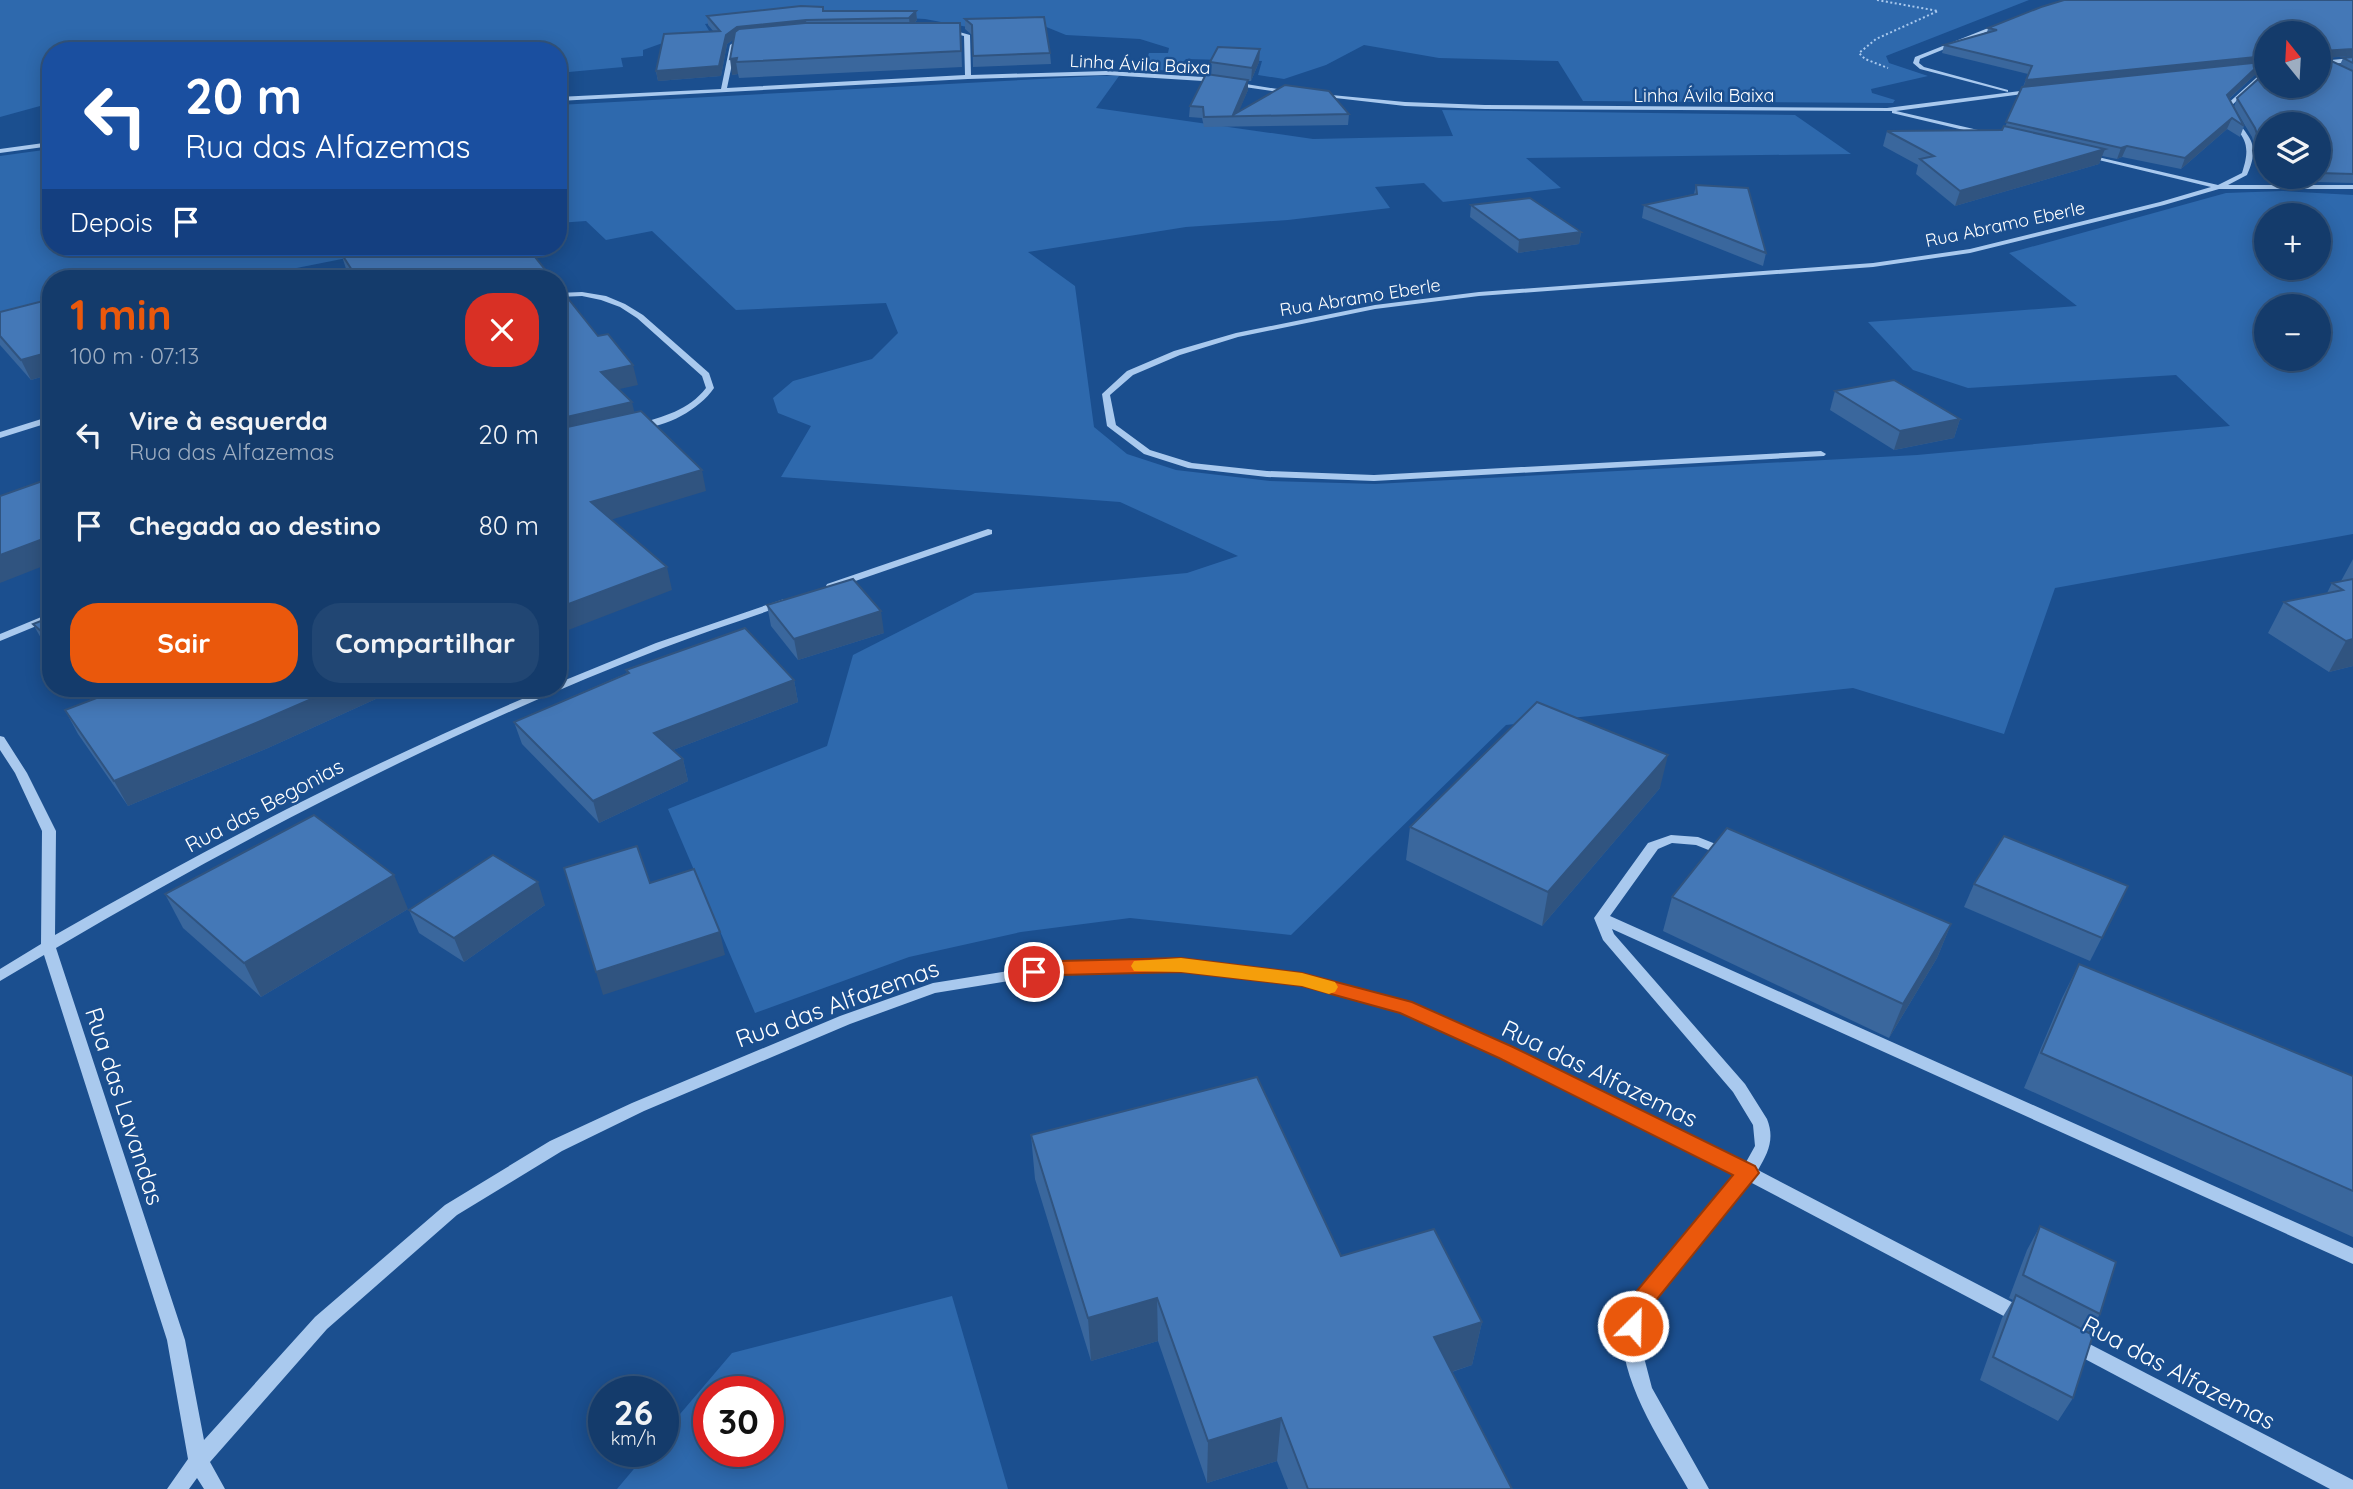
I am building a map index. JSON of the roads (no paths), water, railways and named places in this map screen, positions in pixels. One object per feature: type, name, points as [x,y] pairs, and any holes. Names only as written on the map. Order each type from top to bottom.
[{"type":"street","points":[[2014,93],[1922,68],[1916,63],[1917,58],[2016,19]]},
{"type":"street","points":[[941,30],[967,35],[968,77]]},
{"type":"street","points":[[724,89],[733,45],[739,41]]},
{"type":"street","points":[[2331,62],[2353,60]]},
{"type":"street","name":"Linha Ávila Baixa","points":[[567,98],[968,77],[1107,73],[1153,75],[1299,93]]},
{"type":"street","name":"Rua Abramo Eberle","points":[[1821,454],[1374,478],[1267,474],[1191,466],[1147,452],[1112,426],[1106,394],[1130,373],[1177,353],[1236,335],[1375,307],[1517,291],[1873,265],[1970,251],[2219,187],[2245,174],[2253,153],[2250,139],[2231,120],[2228,106],[2254,81]]},
{"type":"street","points":[[1887,110],[2041,90]]},
{"type":"street","name":"Linha Ávila Baixa","points":[[1311,94],[1405,104],[1485,107],[1887,110]]},
{"type":"street","points":[[1887,110],[2002,138]]},
{"type":"street","points":[[0,151],[42,145]]},
{"type":"street","points":[[2070,153],[2219,187],[2353,187]]},
{"type":"street","points":[[567,295],[595,294],[625,305],[706,375],[710,388],[703,400],[688,410],[634,427]]},
{"type":"street","points":[[0,435],[42,422]]},
{"type":"street","points":[[817,590],[988,531]]},
{"type":"street","name":"Rua das Begonias","points":[[567,683],[660,645],[791,600]]},
{"type":"street","points":[[0,638],[42,620]]},
{"type":"street","name":"Rua das Begonias","points":[[0,976],[48,944],[313,801],[533,697]]},
{"type":"street","name":"Rua das Lavandas","points":[[0,740],[21,773],[49,831],[48,944],[176,1340],[198,1461],[215,1489]]},
{"type":"street","points":[[1601,918],[1653,846],[1671,839],[1699,841],[1736,857]]},
{"type":"street","points":[[1601,918],[1608,936],[1739,1088],[1761,1124],[1763,1146],[1748,1173],[1634,1311],[1631,1342],[1643,1391],[1699,1489]]},
{"type":"street","points":[[1601,918],[2353,1256]]},
{"type":"street","name":"Rua das Alfazemas","points":[[177,1489],[198,1461],[321,1323],[451,1210],[556,1146],[845,1020],[933,988],[1059,968],[1181,965],[1302,979],[1405,1007],[1506,1053],[1748,1173],[2350,1489]]}]
